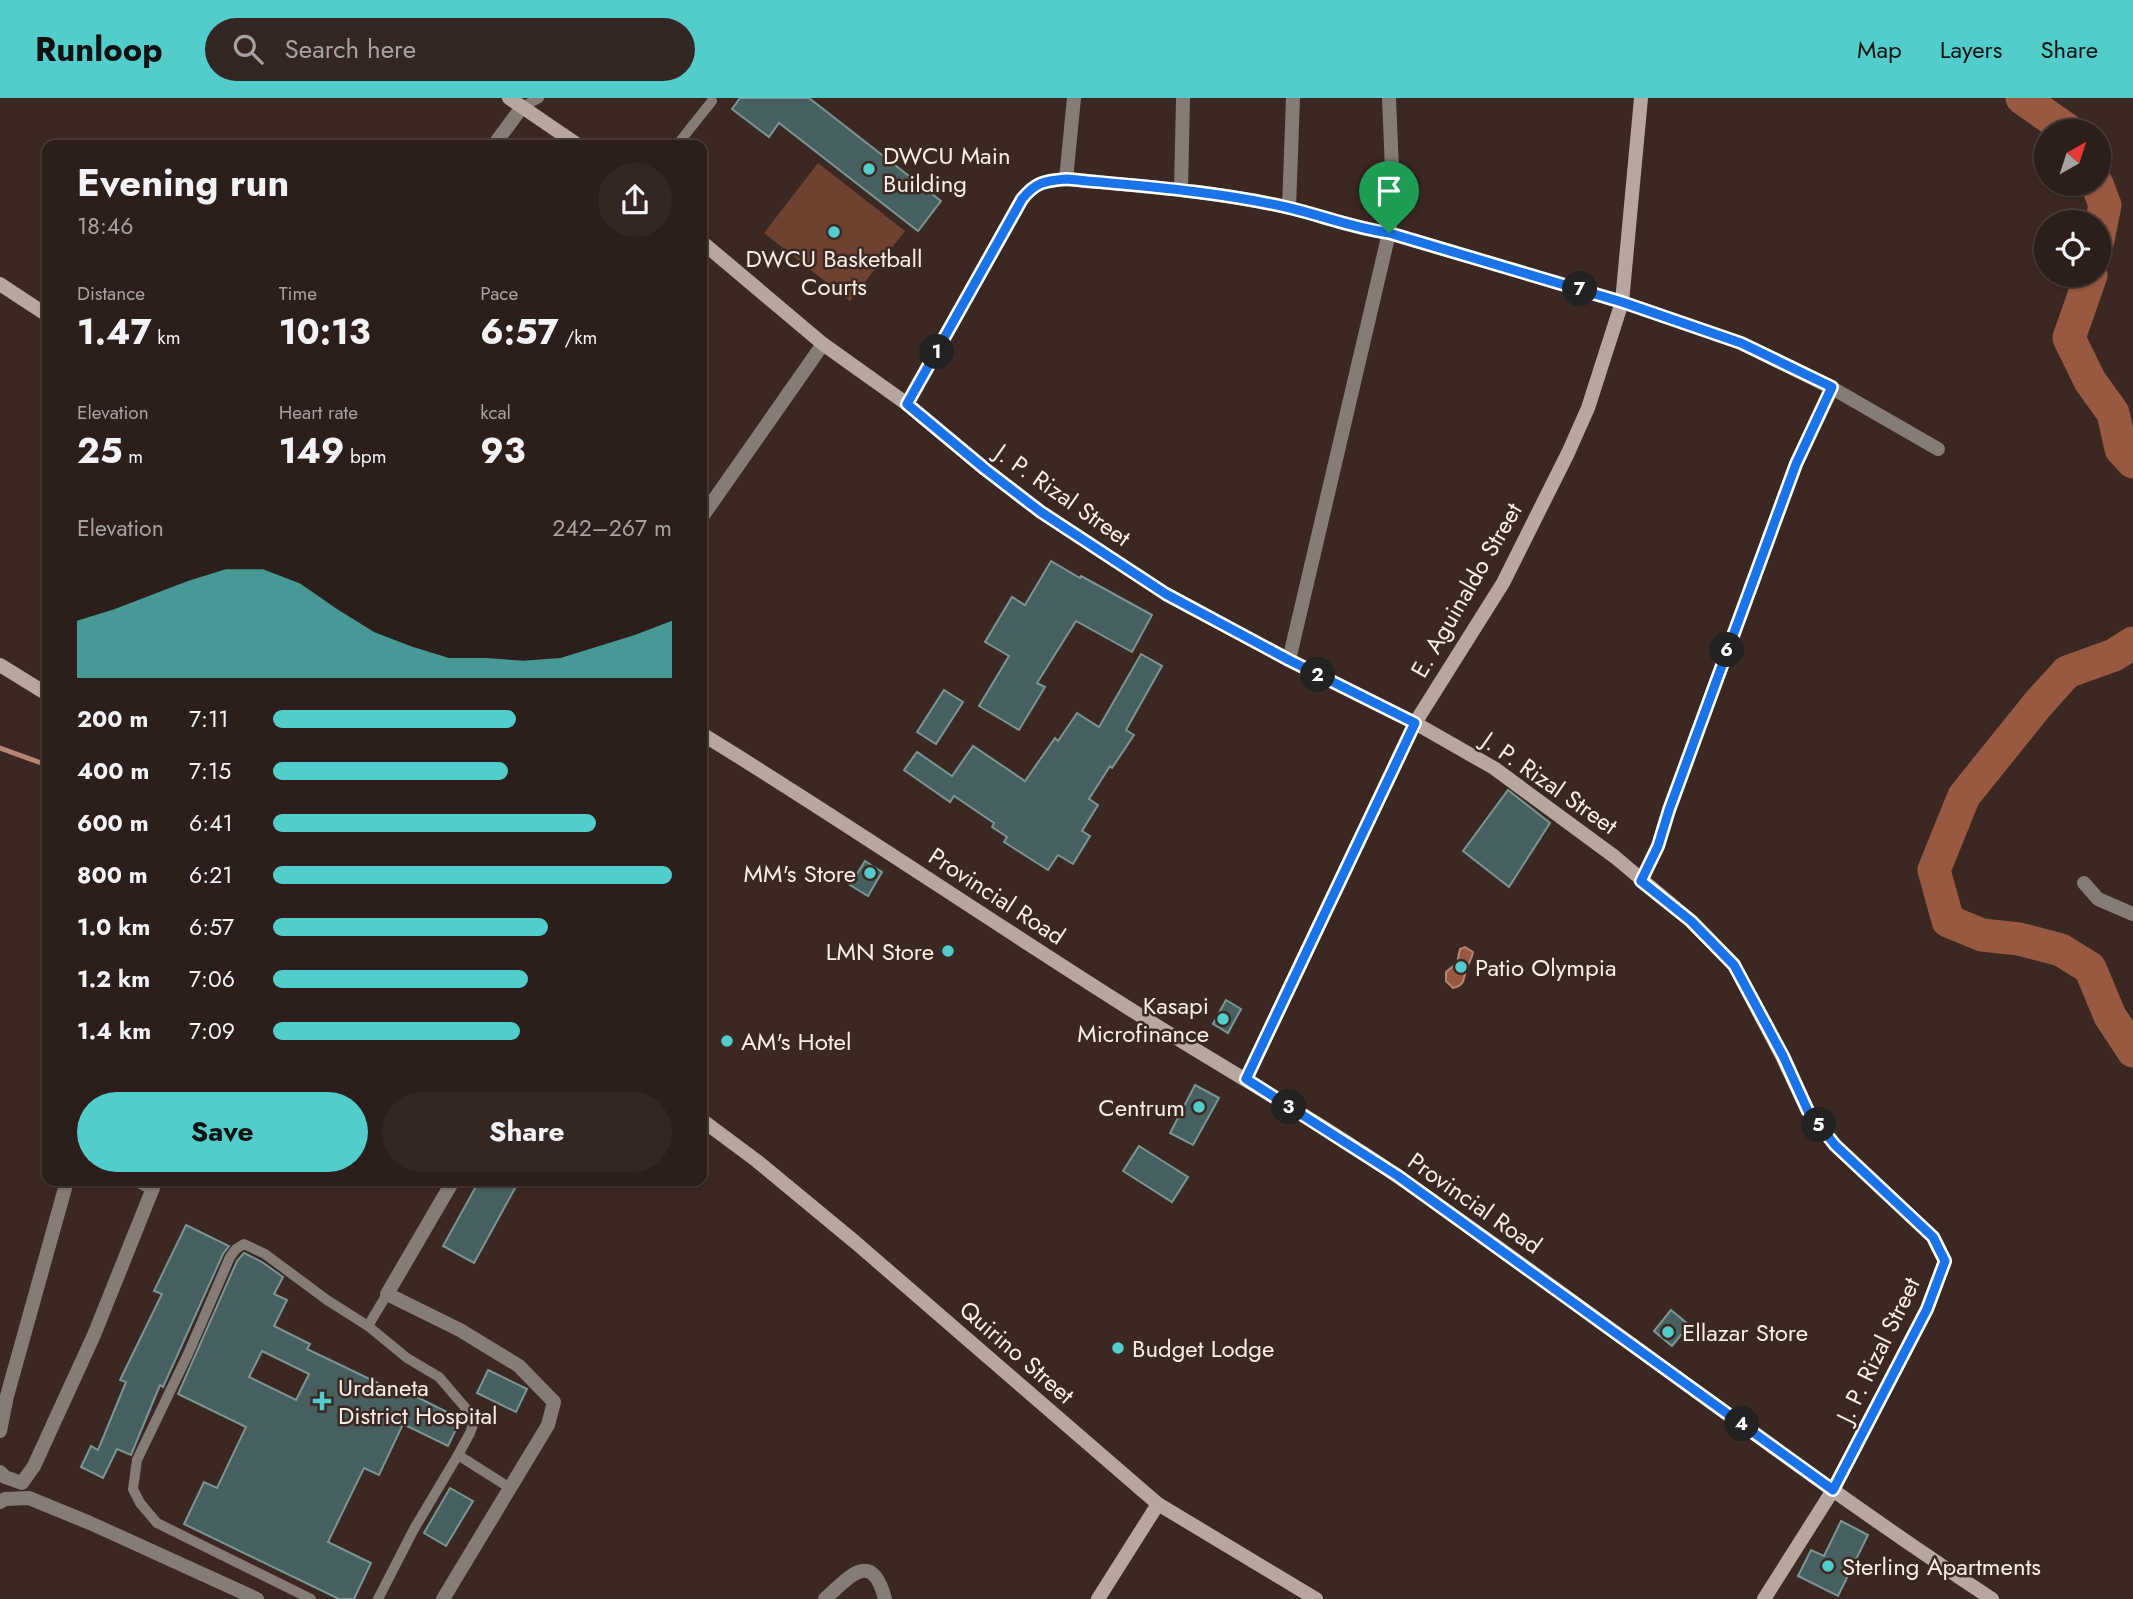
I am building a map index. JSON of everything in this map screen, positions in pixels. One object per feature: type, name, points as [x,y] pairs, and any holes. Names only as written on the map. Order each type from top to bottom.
[{"type":"street","points":[[509,98],[571,140]]},
{"type":"street","points":[[1066,179],[1074,98]]},
{"type":"street","points":[[1181,190],[1183,98]]},
{"type":"street","points":[[1289,208],[1293,98]]},
{"type":"street","points":[[1289,660],[1389,233],[1393,194],[1389,98]]},
{"type":"street","name":"E. Aguinaldo Street","points":[[1246,1079],[1415,723],[1503,583],[1588,408],[1622,302],[1641,98]]},
{"type":"street","points":[[498,140],[523,107]]},
{"type":"street","points":[[907,404],[1022,199],[1033,186],[1048,180],[1066,179],[1181,190],[1289,208],[1359,228],[1389,233],[1622,302],[1741,343],[1832,387],[1938,449]]},
{"type":"street","name":"J. P. Rizal Street","points":[[707,246],[823,344],[907,404],[1041,512],[1166,594],[1415,723],[1494,768],[1615,857],[1691,921],[1734,965],[1783,1056],[1808,1111],[1835,1145],[1933,1237],[1945,1261],[1927,1309],[1833,1490],[1765,1599]]},
{"type":"street","points":[[0,284],[42,312]]},
{"type":"street","points":[[707,510],[823,344]]},
{"type":"street","points":[[1641,881],[1658,846],[1796,464],[1832,387]]},
{"type":"street","points":[[0,665],[42,691]]},
{"type":"street","name":"Provincial Road","points":[[707,737],[1122,1005],[1246,1079],[1398,1176],[1833,1490],[1992,1599]]},
{"type":"street","points":[[2084,883],[2098,899],[2133,914]]},
{"type":"street","name":"Quirino Street","points":[[707,1124],[855,1242],[1158,1504],[1316,1599]]},
{"type":"street","points":[[0,1431],[7,1396],[66,1186]]},
{"type":"street","points":[[0,1472],[5,1477],[22,1483],[34,1466],[94,1335],[153,1188],[149,1186]]},
{"type":"street","points":[[443,1599],[548,1425],[554,1402],[519,1366],[460,1330],[387,1294],[450,1186]]},
{"type":"street","points":[[0,1502],[5,1499],[29,1498],[257,1599]]},
{"type":"street","points":[[1098,1599],[1158,1504]]},
{"type":"street","points":[[825,1599],[857,1571],[868,1570],[875,1574],[886,1599]]},
{"type":"lane","points":[[523,107],[539,98]]},
{"type":"lane","points":[[681,140],[712,102]]},
{"type":"lane","points":[[311,1599],[157,1522],[140,1503],[133,1489],[138,1460],[230,1258],[236,1249],[244,1244],[265,1254],[327,1300],[368,1326],[407,1358],[439,1377],[475,1419],[458,1455],[414,1529],[378,1599]]},
{"type":"lane","points":[[368,1326],[387,1294]]},
{"type":"lane","points":[[458,1455],[510,1488]]},
{"type":"shaded area","name":"DWCU Basketball Courts","points":[[818,163],[905,231],[850,301],[764,233]]},
{"type":"shaded area","name":"Patio Olympia","points":[[1465,947],[1473,952],[1463,982],[1453,988],[1446,981],[1446,972],[1457,963],[1460,949]]},
{"type":"building","name":"DWCU Main Building","points":[[740,98],[809,98],[941,201],[918,231],[779,123],[769,137],[732,109]]},
{"type":"building","points":[[1051,561],[1152,615],[1132,652],[1076,621],[1037,683],[1045,687],[1019,730],[979,706],[1009,656],[985,642],[1012,597],[1025,605]]},
{"type":"building","points":[[1141,654],[1162,666],[1126,730],[1134,735],[1089,799],[1098,805],[1082,831],[1090,836],[1073,864],[1058,855],[1048,870],[1004,842],[1007,837],[992,827],[994,823],[954,796],[950,802],[904,770],[917,752],[952,776],[973,746],[1025,781],[1055,738],[1058,741],[1077,713],[1099,727]]},
{"type":"building","points":[[944,690],[963,702],[936,744],[917,732]]},
{"type":"building","name":"Patio Olympia","points":[[1508,790],[1550,823],[1509,887],[1463,851]]},
{"type":"building","points":[[865,861],[882,872],[868,896],[850,885]]},
{"type":"building","points":[[1226,1000],[1241,1009],[1228,1033],[1213,1024]]},
{"type":"building","name":"Centrum","points":[[1195,1085],[1219,1098],[1193,1145],[1170,1133]]},
{"type":"building","points":[[1139,1146],[1188,1177],[1172,1202],[1123,1171]]},
{"type":"building","points":[[476,1186],[516,1186],[474,1263],[443,1246]]},
{"type":"building","points":[[186,1225],[229,1246],[163,1387],[160,1385],[131,1455],[117,1449],[103,1478],[81,1467],[91,1446],[98,1450],[126,1382],[120,1380],[162,1294],[154,1291]]},
{"type":"building","points":[[244,1253],[283,1277],[274,1294],[287,1300],[274,1326],[310,1344],[307,1349],[405,1396],[407,1392],[461,1419],[448,1446],[403,1424],[379,1475],[364,1468],[328,1542],[371,1563],[354,1599],[339,1599],[184,1524],[204,1482],[217,1488],[246,1427],[178,1394],[237,1261]],"holes":[[[262,1351],[309,1374],[296,1400],[249,1377]]]},
{"type":"building","points":[[1671,1310],[1689,1325],[1672,1346],[1654,1331]]},
{"type":"building","points":[[488,1370],[527,1389],[516,1412],[477,1393]]},
{"type":"building","points":[[450,1488],[473,1501],[446,1546],[424,1533]]},
{"type":"building","name":"Sterling Apartments","points":[[1841,1521],[1868,1535],[1838,1596],[1798,1576],[1811,1550],[1824,1556]]},
{"type":"waterway","points":[[2022,98],[2052,119]]},
{"type":"waterway","points":[[2102,196],[2104,210]]},
{"type":"waterway","points":[[2087,287],[2069,338],[2090,381],[2113,413],[2121,449],[2133,462]]},
{"type":"waterway","points":[[2133,643],[2114,655],[2067,672],[2038,704],[1964,796],[1934,870],[1948,921],[1982,935],[2019,939],[2061,950],[2090,968],[2110,1016],[2133,1051]]},
{"type":"waterway","points":[[0,748],[42,763]]},
{"type":"place","name":"DWCU Main Building","points":[[869,169]]},
{"type":"place","name":"DWCU Basketball Courts","points":[[834,232]]},
{"type":"place","name":"MM's Store","points":[[870,873]]},
{"type":"place","name":"LMN Store","points":[[948,951]]},
{"type":"place","name":"Patio Olympia","points":[[1461,967]]},
{"type":"place","name":"Kasapi Microfinance","points":[[1223,1019]]},
{"type":"place","name":"AM's Hotel","points":[[727,1041]]},
{"type":"place","name":"Centrum","points":[[1199,1107]]},
{"type":"place","name":"Ellazar Store","points":[[1668,1332]]},
{"type":"place","name":"Budget Lodge","points":[[1118,1348]]},
{"type":"place","name":"Urdaneta District Hospital","points":[[322,1401]]},
{"type":"place","name":"Sterling Apartments","points":[[1828,1566]]},
{"type":"route","points":[[1066,179],[1181,190],[1289,208],[1359,228],[1389,233],[1622,302],[1741,343],[1832,387],[1796,464],[1658,846],[1641,881],[1691,921],[1734,965],[1783,1056],[1808,1111],[1835,1145],[1933,1237],[1945,1261],[1927,1309],[1833,1490],[1398,1176],[1246,1079],[1415,723],[1166,594],[1041,512],[907,404],[1022,199],[1033,186],[1048,180],[1066,179]]}]
